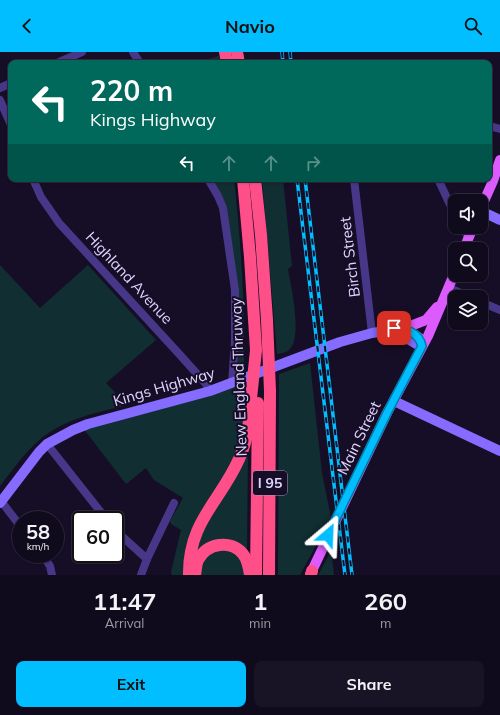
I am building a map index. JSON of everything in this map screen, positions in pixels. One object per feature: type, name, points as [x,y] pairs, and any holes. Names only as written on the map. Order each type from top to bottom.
[{"type":"highway","name":"New England Thruway","points":[[243,182],[249,234],[256,350],[254,397],[258,468],[256,575]]},
{"type":"highway","name":"New England Thruway","points":[[255,182],[262,243],[270,392],[269,575]]},
{"type":"highway","points":[[188,575],[191,548],[197,530],[205,514],[230,476],[243,451],[248,433],[254,397]]},
{"type":"highway","points":[[196,575],[198,561],[202,554],[212,546],[223,544],[234,547],[243,554],[247,562],[250,575]]},
{"type":"main road","points":[[488,194],[500,160]]},
{"type":"main road","points":[[467,242],[470,234]]},
{"type":"main road","name":"Main Street","points":[[311,574],[422,346],[451,282]]},
{"type":"main road","points":[[390,329],[413,325],[426,320],[444,300]]},
{"type":"street","points":[[64,60],[82,52]]},
{"type":"street","points":[[0,100],[8,118]]},
{"type":"street","name":"Highland Avenue","points":[[34,182],[41,197],[59,223],[181,356],[206,384],[210,391]]},
{"type":"street","points":[[210,182],[223,208],[235,290],[235,341],[232,383]]},
{"type":"street","name":"Birch Street","points":[[354,182],[372,333]]},
{"type":"street","points":[[439,182],[448,200]]},
{"type":"street","points":[[488,214],[500,220]]},
{"type":"street","points":[[466,234],[469,238]]},
{"type":"street","points":[[449,288],[454,290]]},
{"type":"street","points":[[488,305],[500,310]]},
{"type":"street","name":"Kings Highway","points":[[1,502],[39,452],[47,444],[88,424],[210,391],[340,342],[372,333],[404,328],[421,339],[422,346]]},
{"type":"street","points":[[394,401],[500,451]]},
{"type":"street","points":[[47,444],[100,511]]},
{"type":"street","points":[[1,502],[12,516]]},
{"type":"street","points":[[142,575],[147,559],[174,503]]},
{"type":"street","points":[[124,538],[147,559]]},
{"type":"street","points":[[48,563],[52,575]]},
{"type":"green space","points":[[219,56],[220,60],[205,60]]},
{"type":"green space","points":[[213,182],[234,182],[242,274],[244,368],[240,368],[236,348],[229,224]]},
{"type":"green space","points":[[262,182],[283,182],[292,266],[288,269],[295,311],[295,335],[293,344],[289,350],[277,354]]},
{"type":"green space","points":[[0,265],[40,308],[88,265],[156,340],[106,383],[127,405],[78,418],[55,429],[30,449],[0,486]]},
{"type":"green space","points":[[310,363],[322,473],[331,518],[300,575],[278,575],[279,374]]},
{"type":"green space","points":[[243,383],[247,417],[239,452],[220,485],[197,518],[185,548],[184,575],[172,575],[171,572],[181,530],[171,524],[170,521],[183,498],[154,480],[146,468],[126,484],[83,428]]},
{"type":"green space","points":[[246,453],[248,454],[247,550],[236,542],[198,552],[195,547]]},
{"type":"green space","points":[[335,544],[332,556],[334,575],[318,575]]},
{"type":"green space","points":[[222,549],[232,552],[239,557],[244,575],[199,575],[203,561],[213,553]]},
{"type":"railway","points":[[282,52],[283,60]]},
{"type":"railway","points":[[290,52],[291,60]]},
{"type":"railway","points":[[297,182],[345,575]]},
{"type":"railway","points":[[305,182],[352,575]]},
{"type":"route","points":[[328,535],[387,413],[403,385],[422,346],[421,339],[414,334],[404,328],[394,328]]}]
